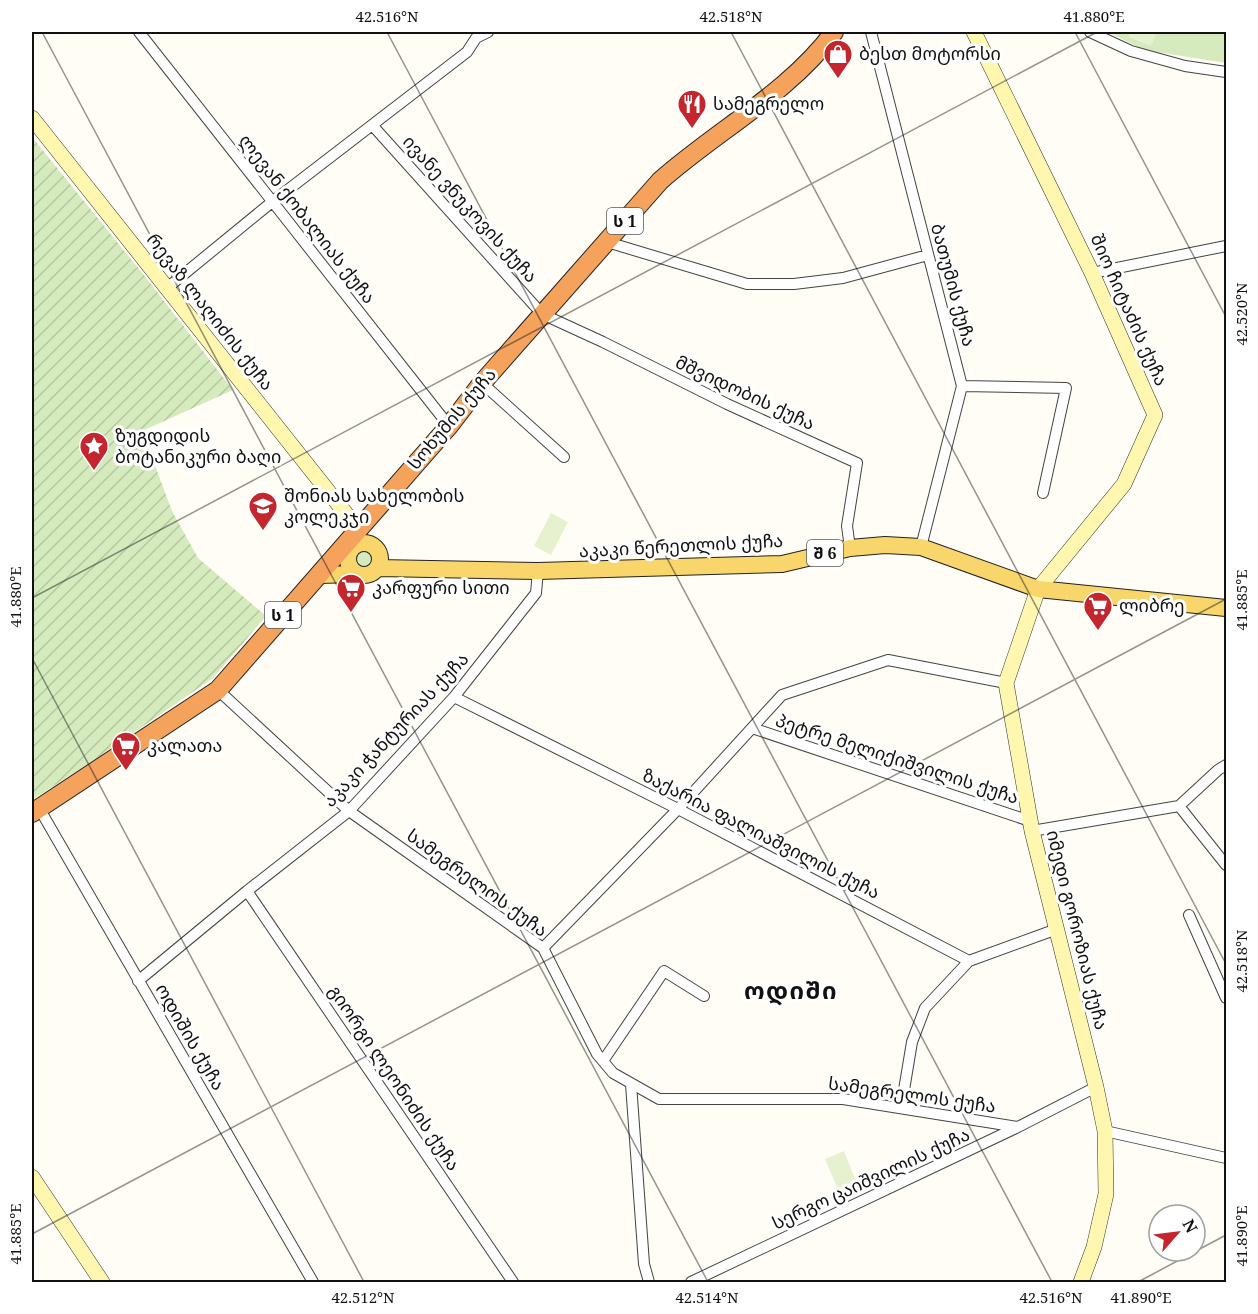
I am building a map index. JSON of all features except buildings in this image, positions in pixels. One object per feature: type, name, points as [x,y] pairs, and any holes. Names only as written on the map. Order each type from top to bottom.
[{"type":"highway","name":"სოხუმის ქუჩა","points":[[35,811],[218,690],[319,575],[346,551],[362,524],[449,426],[482,383],[660,181],[688,156],[775,90],[834,32]]},
{"type":"main road","name":"შ 6","points":[[362,524],[375,547],[394,560],[416,569]]},
{"type":"main road","name":"შ 6","points":[[362,524],[370,530],[379,546],[394,560]]},
{"type":"main road","points":[[357,574],[352,570],[346,551],[359,543],[375,547],[380,562],[378,568]]},
{"type":"main road","name":"აკაკი წერეთლის ქუჩა","points":[[416,569],[538,571],[782,564],[850,548],[885,545],[921,547],[1038,589],[1227,608]]},
{"type":"main road","name":"შ 6","points":[[319,575],[365,575],[378,568],[416,569]]},
{"type":"street","name":"ლევან ქობალიას ქუჩა","points":[[139,32],[449,426]]},
{"type":"street","points":[[167,288],[272,202],[467,52],[475,35],[488,32]]},
{"type":"street","name":"ბათუმის ქუჩა","points":[[871,32],[962,386],[921,547]]},
{"type":"street","name":"შიო ჩიტაძის ქუჩა","points":[[974,32],[1092,273],[1155,416],[1124,484],[1038,589]]},
{"type":"street","points":[[1090,32],[1131,51],[1185,66],[1227,72]]},
{"type":"street","name":"რევაზ ლაღიძის ქუჩა","points":[[32,118],[323,488],[362,524]]},
{"type":"street","name":"ივანე ვნუკოვის ქუჩა","points":[[373,126],[542,314]]},
{"type":"street","points":[[607,242],[747,284],[794,284],[843,278],[928,255]]},
{"type":"street","points":[[1092,273],[1227,246]]},
{"type":"street","name":"მშვიდობის ქუჩა","points":[[542,314],[857,464],[847,526],[850,548]]},
{"type":"street","points":[[482,383],[564,457]]},
{"type":"street","points":[[962,386],[1065,388],[1043,493]]},
{"type":"street","name":"აკაკი ჭანტურიას ქუჩა","points":[[138,981],[349,811],[454,697],[536,593],[538,571]]},
{"type":"street","name":"იმედი გოროზიას ქუჩა","points":[[1038,589],[1006,683],[1031,826],[1105,1131],[1106,1194],[1094,1247],[1081,1282]]},
{"type":"street","points":[[543,948],[678,809],[782,695],[888,660],[1006,683]]},
{"type":"street","name":"სამეგრელოს ქუჩა","points":[[218,690],[349,811],[543,948],[597,1054],[613,1073],[659,1099],[843,1099],[1018,1127]]},
{"type":"street","name":"ზაქარია ფალიაშვილის ქუჩა","points":[[454,697],[678,809],[969,961]]},
{"type":"street","name":"პეტრე მელიქიშვილის ქუჩა","points":[[752,728],[1031,826]]},
{"type":"street","points":[[1031,826],[1179,806],[1218,770],[1227,765]]},
{"type":"street","points":[[1179,806],[1227,865]]},
{"type":"street","name":"ოდიშის ქუჩა","points":[[35,811],[138,981],[313,1282]]},
{"type":"street","name":"გიორგი ლეონიძის ქუჩა","points":[[247,891],[513,1282]]},
{"type":"street","points":[[1189,915],[1227,998]]},
{"type":"street","points":[[901,1108],[912,1042],[925,1008],[969,961],[1057,929]]},
{"type":"street","points":[[603,1061],[664,971],[704,996]]},
{"type":"street","points":[[631,1083],[644,1264],[649,1282]]},
{"type":"street","name":"სერგო ცაიშვილის ქუჩა","points":[[691,1282],[1018,1127],[1096,1087]]},
{"type":"street","points":[[1105,1131],[1227,1158]]},
{"type":"street","points":[[32,1177],[102,1282]]},
{"type":"green space","points":[[1108,32],[1226,32],[1226,63],[1144,50]]},
{"type":"green space","points":[[1130,32],[1157,32],[1151,46],[1128,37]]},
{"type":"green space","name":"ზუგდიდის ბოტანიკური ბაღი","points":[[32,137],[233,390],[142,431],[172,511],[198,558],[266,616],[213,678],[32,800]]},
{"type":"green space","points":[[551,513],[568,522],[551,555],[534,546]]},
{"type":"green space","points":[[361,552],[367,552],[372,560],[370,566],[361,568],[356,563],[356,557]]},
{"type":"green space","points":[[844,1151],[857,1184],[839,1192],[825,1159]]},
{"type":"place","name":"ბესთ მოტორსი","points":[[838,80]]},
{"type":"place","name":"სამეგრელო","points":[[692,130]]},
{"type":"place","name":"ზუგდიდის ბოტანიკური ბაღი","points":[[94,472]]},
{"type":"place","name":"შონიას სახელობის კოლეკჯი","points":[[263,532]]},
{"type":"place","name":"კარფური სითი","points":[[351,614]]},
{"type":"place","name":"ლიბრე","points":[[1098,632]]},
{"type":"place","name":"კალათა","points":[[126,772]]},
{"type":"district","name":"ოდიში","points":[[791,991]]}]
